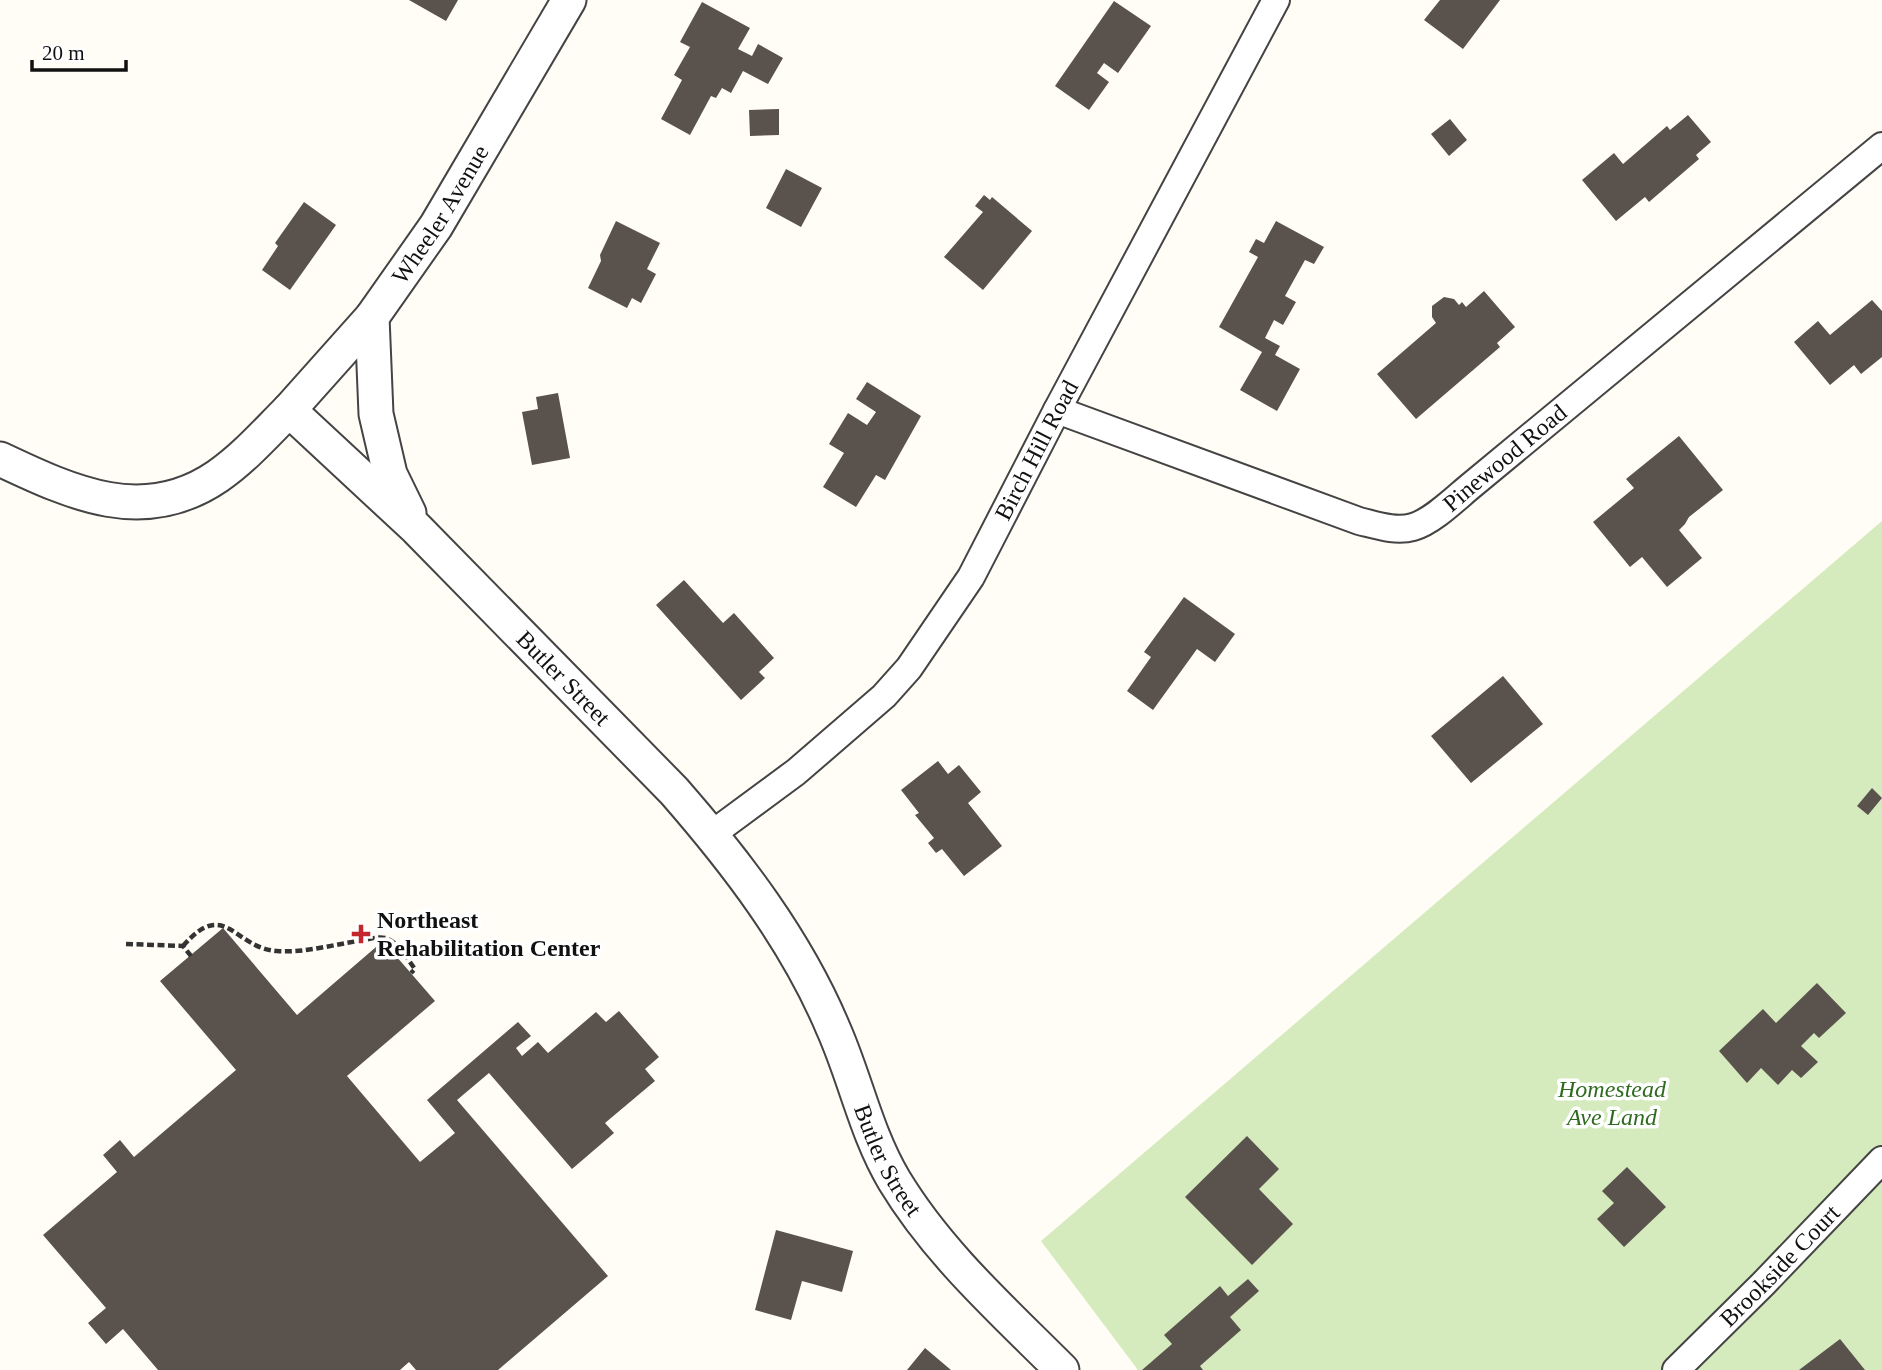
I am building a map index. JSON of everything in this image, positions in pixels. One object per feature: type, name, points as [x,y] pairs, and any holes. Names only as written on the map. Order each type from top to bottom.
[{"type":"street","name":"Wheeler Avenue","points":[[289,410],[372,317],[436,226],[569,0]]},
{"type":"street","name":"Birch Hill Road","points":[[712,834],[826,748],[884,696],[909,668],[971,577],[1276,0]]},
{"type":"street","name":"Pinewood Road","points":[[1057,410],[1359,521],[1388,528],[1413,527],[1440,511],[1882,146]]},
{"type":"street","points":[[372,317],[376,414],[390,474],[416,528]]},
{"type":"street","points":[[0,459],[60,487],[97,498],[135,502],[169,499],[193,491],[219,476],[289,410]]},
{"type":"street","name":"Butler Street","points":[[289,410],[416,528],[674,791],[712,834],[743,874],[803,967],[833,1027],[872,1133],[892,1178],[917,1215],[957,1264],[1062,1370]]},
{"type":"street","name":"Brookside Court","points":[[1676,1370],[1882,1160]]},
{"type":"path","points":[[126,944],[184,946],[201,929],[213,924],[223,924],[248,942],[277,951],[317,948],[380,937],[394,942],[415,969],[411,973]]},
{"type":"path","points":[[184,946],[191,956]]},
{"type":"green space","name":"Homestead Ave Land","points":[[1882,521],[1882,1370],[1138,1370],[1041,1241]]},
{"type":"building","points":[[409,0],[458,0],[446,21]]},
{"type":"building","points":[[1440,0],[1500,0],[1463,49],[1424,20]]},
{"type":"building","points":[[1114,1],[1151,26],[1118,73],[1104,63],[1097,73],[1109,82],[1089,110],[1055,86]]},
{"type":"building","points":[[702,2],[750,28],[738,49],[752,56],[758,44],[783,58],[768,84],[743,71],[731,93],[722,88],[716,98],[711,96],[690,135],[661,119],[682,80],[674,75],[690,47],[680,42]]},
{"type":"building","points":[[779,109],[779,135],[750,136],[749,110]]},
{"type":"building","points":[[1688,115],[1711,142],[1696,155],[1699,159],[1649,202],[1645,197],[1616,221],[1582,180],[1614,153],[1623,164],[1667,126],[1670,130]]},
{"type":"building","points":[[1450,119],[1467,140],[1449,156],[1431,134]]},
{"type":"building","points":[[786,169],[822,188],[801,227],[766,208]]},
{"type":"building","points":[[984,195],[990,200],[992,197],[1032,231],[983,290],[944,257],[983,212],[975,206]]},
{"type":"building","points":[[304,202],[336,225],[290,290],[262,270],[278,246],[275,243]]},
{"type":"building","points":[[616,221],[660,243],[647,269],[656,274],[641,303],[632,298],[627,308],[588,288]]},
{"type":"building","points":[[1276,221],[1324,247],[1314,264],[1305,260],[1285,296],[1296,302],[1283,325],[1274,320],[1265,338],[1280,346],[1275,355],[1300,369],[1277,411],[1240,390],[1262,352],[1219,327],[1258,257],[1249,252],[1256,239],[1264,243]]},
{"type":"building","points":[[1484,291],[1515,327],[1497,343],[1500,347],[1416,419],[1377,374],[1436,323],[1432,317],[1432,306],[1444,297],[1454,299],[1459,305],[1462,302],[1466,307]]},
{"type":"building","points":[[1872,300],[1882,311],[1882,357],[1861,374],[1854,365],[1830,385],[1794,342],[1818,321],[1830,335]]},
{"type":"building","points":[[867,382],[921,416],[885,480],[876,475],[856,507],[823,487],[844,453],[829,444],[848,413],[867,425],[876,412],[856,399]]},
{"type":"building","points":[[558,393],[570,458],[532,465],[522,412],[538,409],[536,397]]},
{"type":"building","points":[[1679,436],[1723,490],[1689,517],[1679,530],[1702,558],[1667,587],[1642,557],[1630,567],[1593,522],[1634,488],[1626,479]]},
{"type":"building","points":[[684,580],[723,623],[734,613],[774,658],[759,672],[765,678],[741,700],[656,605]]},
{"type":"building","points":[[1184,597],[1235,634],[1215,662],[1197,649],[1153,710],[1127,691],[1151,657],[1144,652]]},
{"type":"building","points":[[1503,676],[1543,724],[1471,783],[1431,736]]},
{"type":"building","points":[[938,761],[948,774],[959,765],[981,792],[968,803],[1002,846],[964,876],[942,849],[936,853],[928,843],[934,838],[915,815],[919,813],[901,790]]},
{"type":"building","points":[[1872,788],[1882,798],[1868,815],[1857,806]]},
{"type":"building","points":[[223,928],[297,1015],[383,941],[435,1001],[347,1076],[420,1162],[455,1133],[427,1100],[518,1022],[531,1036],[516,1048],[522,1056],[538,1042],[548,1053],[596,1012],[606,1022],[619,1011],[659,1057],[645,1069],[655,1081],[605,1123],[614,1133],[572,1169],[489,1073],[457,1100],[608,1276],[498,1370],[416,1370],[409,1362],[400,1370],[158,1370],[123,1329],[106,1344],[88,1323],[106,1308],[43,1235],[117,1172],[103,1155],[120,1140],[134,1157],[236,1070],[160,981]]},
{"type":"building","points":[[1817,983],[1846,1013],[1819,1038],[1814,1033],[1801,1046],[1818,1062],[1801,1078],[1792,1070],[1778,1085],[1761,1068],[1747,1083],[1719,1051],[1763,1009],[1776,1023]]},
{"type":"building","points":[[1247,1136],[1279,1169],[1259,1189],[1293,1224],[1252,1265],[1185,1197]]},
{"type":"building","points":[[1627,1167],[1666,1207],[1624,1247],[1597,1219],[1614,1203],[1602,1191]]},
{"type":"building","points":[[776,1230],[853,1251],[842,1292],[802,1281],[791,1320],[755,1310]]},
{"type":"building","points":[[1248,1279],[1259,1291],[1230,1317],[1241,1330],[1200,1366],[1203,1370],[1142,1370],[1172,1344],[1164,1335],[1220,1286],[1228,1296]]},
{"type":"building","points":[[1840,1339],[1865,1370],[1799,1370]]},
{"type":"building","points":[[925,1348],[951,1370],[907,1370]]},
{"type":"place","name":"Northeast Rehabilitation Center","points":[[361,934]]}]
